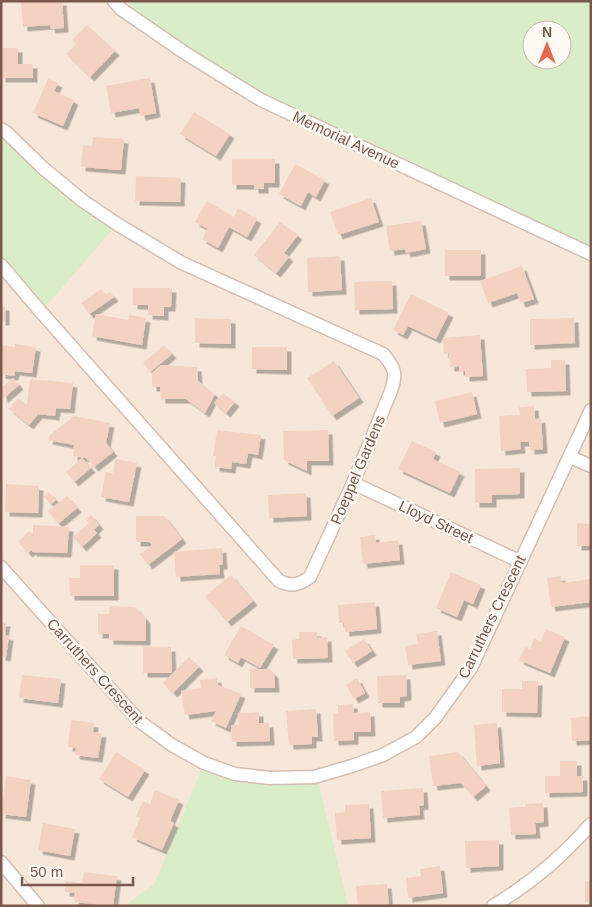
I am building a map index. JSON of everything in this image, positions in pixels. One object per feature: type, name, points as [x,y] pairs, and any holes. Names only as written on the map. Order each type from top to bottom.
[{"type":"street","name":"Memorial Avenue","points":[[114,1],[121,9],[186,53],[261,100],[591,254]]},
{"type":"street","name":"Poeppel Gardens","points":[[1,129],[43,168],[83,200],[117,224],[174,258],[383,354],[394,370],[395,380],[353,483],[310,577],[296,585],[279,581],[1,265]]},
{"type":"street","name":"Carruthers Crescent","points":[[1,567],[139,722],[172,745],[204,763],[235,774],[270,778],[314,777],[383,755],[416,737],[435,718],[471,668],[519,561],[591,410]]},
{"type":"street","points":[[570,457],[591,466]]},
{"type":"street","name":"Lloyd Street","points":[[353,483],[519,561]]},
{"type":"street","points":[[493,906],[525,885],[575,842],[591,824]]},
{"type":"street","points":[[1,862],[38,906]]},
{"type":"shaded area","points":[[1,1],[591,1],[591,906],[1,906]]},
{"type":"green space","points":[[133,1],[591,1],[591,254],[261,100],[121,9]]},
{"type":"green space","points":[[1,129],[117,224],[41,312],[1,265]]},
{"type":"green space","points":[[204,763],[237,774],[317,776],[348,906],[125,906],[155,883]]},
{"type":"building","points":[[21,1],[62,1],[64,28],[51,29],[50,25],[23,27]]},
{"type":"building","points":[[87,25],[115,51],[90,77],[66,54],[76,44],[72,40]]},
{"type":"building","points":[[1,48],[18,48],[18,64],[33,64],[33,78],[1,78]]},
{"type":"building","points":[[150,78],[156,113],[141,116],[139,108],[111,113],[106,86]]},
{"type":"building","points":[[48,79],[58,83],[54,91],[74,100],[63,126],[33,113]]},
{"type":"building","points":[[194,112],[230,134],[216,156],[180,134]]},
{"type":"building","points":[[93,137],[124,139],[121,170],[81,167],[83,145],[92,146]]},
{"type":"building","points":[[232,159],[275,159],[275,183],[264,183],[264,189],[254,189],[254,185],[232,185]]},
{"type":"building","points":[[295,164],[325,180],[316,197],[308,192],[301,206],[279,194]]},
{"type":"building","points":[[136,176],[181,178],[180,202],[135,201]]},
{"type":"building","points":[[371,198],[379,222],[338,235],[330,212]]},
{"type":"building","points":[[207,201],[234,217],[238,208],[257,219],[247,237],[229,227],[218,248],[202,239],[208,229],[195,222]]},
{"type":"building","points":[[421,221],[426,249],[406,253],[405,249],[390,251],[386,226]]},
{"type":"building","points":[[280,222],[298,235],[284,253],[289,257],[276,273],[254,255]]},
{"type":"building","points":[[445,250],[481,250],[481,276],[445,276]]},
{"type":"building","points":[[340,256],[342,290],[308,292],[307,258]]},
{"type":"building","points":[[522,266],[534,299],[521,303],[517,293],[488,303],[480,281]]},
{"type":"building","points":[[392,281],[393,309],[355,310],[354,282]]},
{"type":"building","points":[[133,288],[172,288],[171,307],[164,307],[164,316],[148,315],[148,305],[133,305]]},
{"type":"building","points":[[101,289],[105,295],[110,292],[114,297],[89,314],[81,303]]},
{"type":"building","points":[[411,294],[449,313],[436,339],[408,326],[403,335],[393,330]]},
{"type":"building","points":[[1,306],[5,306],[5,321],[1,321]]},
{"type":"building","points":[[96,314],[128,320],[129,315],[146,318],[142,345],[92,336]]},
{"type":"building","points":[[195,318],[231,319],[231,344],[195,343]]},
{"type":"building","points":[[574,318],[575,343],[530,345],[530,319]]},
{"type":"building","points":[[480,335],[483,376],[465,377],[465,371],[459,371],[459,366],[450,367],[449,353],[444,354],[443,338]]},
{"type":"building","points":[[15,344],[36,347],[32,373],[15,371],[14,376],[1,374],[1,345],[15,347]]},
{"type":"building","points":[[164,345],[172,354],[150,372],[143,363]]},
{"type":"building","points":[[252,347],[287,347],[287,370],[252,369]]},
{"type":"building","points":[[551,360],[565,360],[566,391],[527,392],[526,369],[551,368]]},
{"type":"building","points":[[334,361],[359,398],[332,416],[307,378]]},
{"type":"building","points":[[161,365],[197,367],[198,381],[215,394],[205,413],[186,399],[161,399],[160,387],[152,387],[152,373]]},
{"type":"building","points":[[13,378],[19,385],[3,399],[1,388]]},
{"type":"building","points":[[30,379],[73,383],[70,409],[56,408],[55,416],[38,414],[29,425],[9,409],[18,398],[27,405]]},
{"type":"building","points":[[472,392],[477,414],[440,423],[435,401]]},
{"type":"building","points":[[223,393],[235,402],[226,413],[214,403]]},
{"type":"building","points":[[534,406],[535,419],[541,418],[543,449],[530,450],[529,442],[520,442],[521,449],[501,451],[499,416],[520,415],[519,407]]},
{"type":"building","points":[[74,416],[110,423],[106,443],[113,452],[94,467],[86,458],[73,456],[74,445],[48,440],[49,436]]},
{"type":"building","points":[[217,430],[261,435],[258,455],[248,453],[246,464],[232,462],[231,469],[215,467],[216,456],[213,456]]},
{"type":"building","points":[[328,430],[329,461],[307,461],[307,471],[284,460],[283,431]]},
{"type":"building","points":[[412,441],[436,452],[433,459],[460,472],[450,493],[398,469]]},
{"type":"building","points":[[82,458],[91,468],[74,482],[66,472]]},
{"type":"building","points":[[115,459],[137,463],[129,502],[101,497],[106,472],[113,473]]},
{"type":"building","points":[[520,468],[520,494],[492,495],[492,503],[475,503],[475,469]]},
{"type":"building","points":[[6,484],[39,486],[38,513],[5,512]]},
{"type":"building","points":[[49,492],[56,500],[51,504],[44,497]]},
{"type":"building","points":[[306,493],[307,516],[269,518],[268,495]]},
{"type":"building","points":[[67,496],[77,508],[58,524],[48,511]]},
{"type":"building","points":[[91,515],[99,525],[94,530],[97,533],[82,547],[73,537],[89,523],[85,519]]},
{"type":"building","points":[[136,516],[164,516],[182,539],[148,565],[140,554],[152,545],[149,542],[136,542]]},
{"type":"building","points":[[577,523],[591,524],[591,546],[577,546]]},
{"type":"building","points":[[33,525],[69,527],[67,553],[32,552],[32,550],[28,553],[18,542],[29,531],[33,534]]},
{"type":"building","points":[[375,535],[376,543],[398,540],[400,560],[363,564],[360,537]]},
{"type":"building","points":[[222,548],[223,565],[219,565],[220,574],[176,577],[174,552]]},
{"type":"building","points":[[80,565],[114,565],[114,596],[70,596],[69,578],[80,578]]},
{"type":"building","points":[[451,572],[481,585],[473,604],[464,600],[457,617],[436,608]]},
{"type":"building","points":[[231,575],[253,601],[227,622],[205,596]]},
{"type":"building","points":[[561,576],[562,583],[591,579],[591,602],[551,607],[547,578]]},
{"type":"building","points":[[375,602],[377,629],[345,632],[344,623],[339,623],[338,605]]},
{"type":"building","points":[[110,606],[135,607],[146,619],[146,641],[109,640],[109,634],[98,634],[98,614],[109,614]]},
{"type":"building","points":[[1,622],[6,622],[4,635],[9,636],[6,657],[1,656]]},
{"type":"building","points":[[241,626],[274,645],[260,668],[241,657],[238,663],[224,655]]},
{"type":"building","points":[[546,629],[565,637],[550,673],[519,660],[525,647],[530,649],[534,639],[541,641]]},
{"type":"building","points":[[437,631],[441,661],[408,665],[405,646],[418,644],[416,634]]},
{"type":"building","points":[[299,632],[317,632],[317,638],[327,637],[328,658],[293,659],[292,640],[299,639]]},
{"type":"building","points":[[364,639],[372,651],[353,663],[345,651]]},
{"type":"building","points":[[143,647],[171,647],[172,673],[143,673]]},
{"type":"building","points":[[189,657],[199,667],[173,693],[163,683]]},
{"type":"building","points":[[250,669],[269,669],[274,674],[275,688],[250,688]]},
{"type":"building","points":[[22,675],[61,679],[58,703],[19,698]]},
{"type":"building","points":[[406,675],[407,696],[400,697],[400,703],[378,703],[377,676]]},
{"type":"building","points":[[217,678],[218,685],[241,694],[226,728],[211,721],[216,711],[185,715],[181,691],[201,688],[200,680]]},
{"type":"building","points":[[357,678],[365,693],[354,699],[346,685]]},
{"type":"building","points":[[522,681],[538,681],[537,713],[502,712],[502,689],[522,689]]},
{"type":"building","points":[[353,704],[354,713],[370,712],[371,732],[354,732],[354,740],[334,741],[333,714],[338,713],[338,705]]},
{"type":"building","points":[[316,709],[318,737],[312,737],[312,744],[289,745],[286,711]]},
{"type":"building","points":[[259,712],[259,723],[269,723],[270,741],[232,742],[231,725],[239,725],[238,713]]},
{"type":"building","points":[[591,716],[591,740],[572,741],[571,718]]},
{"type":"building","points":[[71,720],[94,723],[93,732],[102,733],[98,758],[75,755],[76,748],[68,747]]},
{"type":"building","points":[[497,723],[500,763],[477,766],[474,725]]},
{"type":"building","points":[[116,752],[145,770],[128,797],[99,779]]},
{"type":"building","points":[[458,752],[486,786],[473,797],[461,783],[433,786],[429,756]]},
{"type":"building","points":[[560,761],[577,761],[577,776],[583,776],[583,792],[545,793],[545,776],[560,776]]},
{"type":"building","points":[[6,776],[31,780],[26,817],[1,814]]},
{"type":"building","points":[[423,788],[424,805],[419,806],[420,815],[383,818],[381,791]]},
{"type":"building","points":[[155,790],[179,800],[170,821],[174,823],[162,850],[132,837],[140,818],[136,816],[143,801],[150,804]]},
{"type":"building","points":[[543,803],[544,822],[535,823],[536,834],[511,835],[509,808],[525,807],[525,804]]},
{"type":"building","points":[[369,804],[371,838],[337,840],[335,813],[345,812],[345,805]]},
{"type":"building","points":[[43,823],[75,829],[70,856],[38,850]]},
{"type":"building","points":[[499,840],[499,866],[466,868],[465,841]]},
{"type":"building","points":[[440,866],[443,893],[408,898],[406,878],[421,876],[420,869]]},
{"type":"building","points":[[84,872],[117,876],[113,906],[74,902],[75,893],[65,892],[66,881],[82,883]]},
{"type":"building","points":[[585,881],[591,882],[591,902],[585,902]]},
{"type":"building","points":[[387,884],[389,906],[358,906],[356,886]]}]
